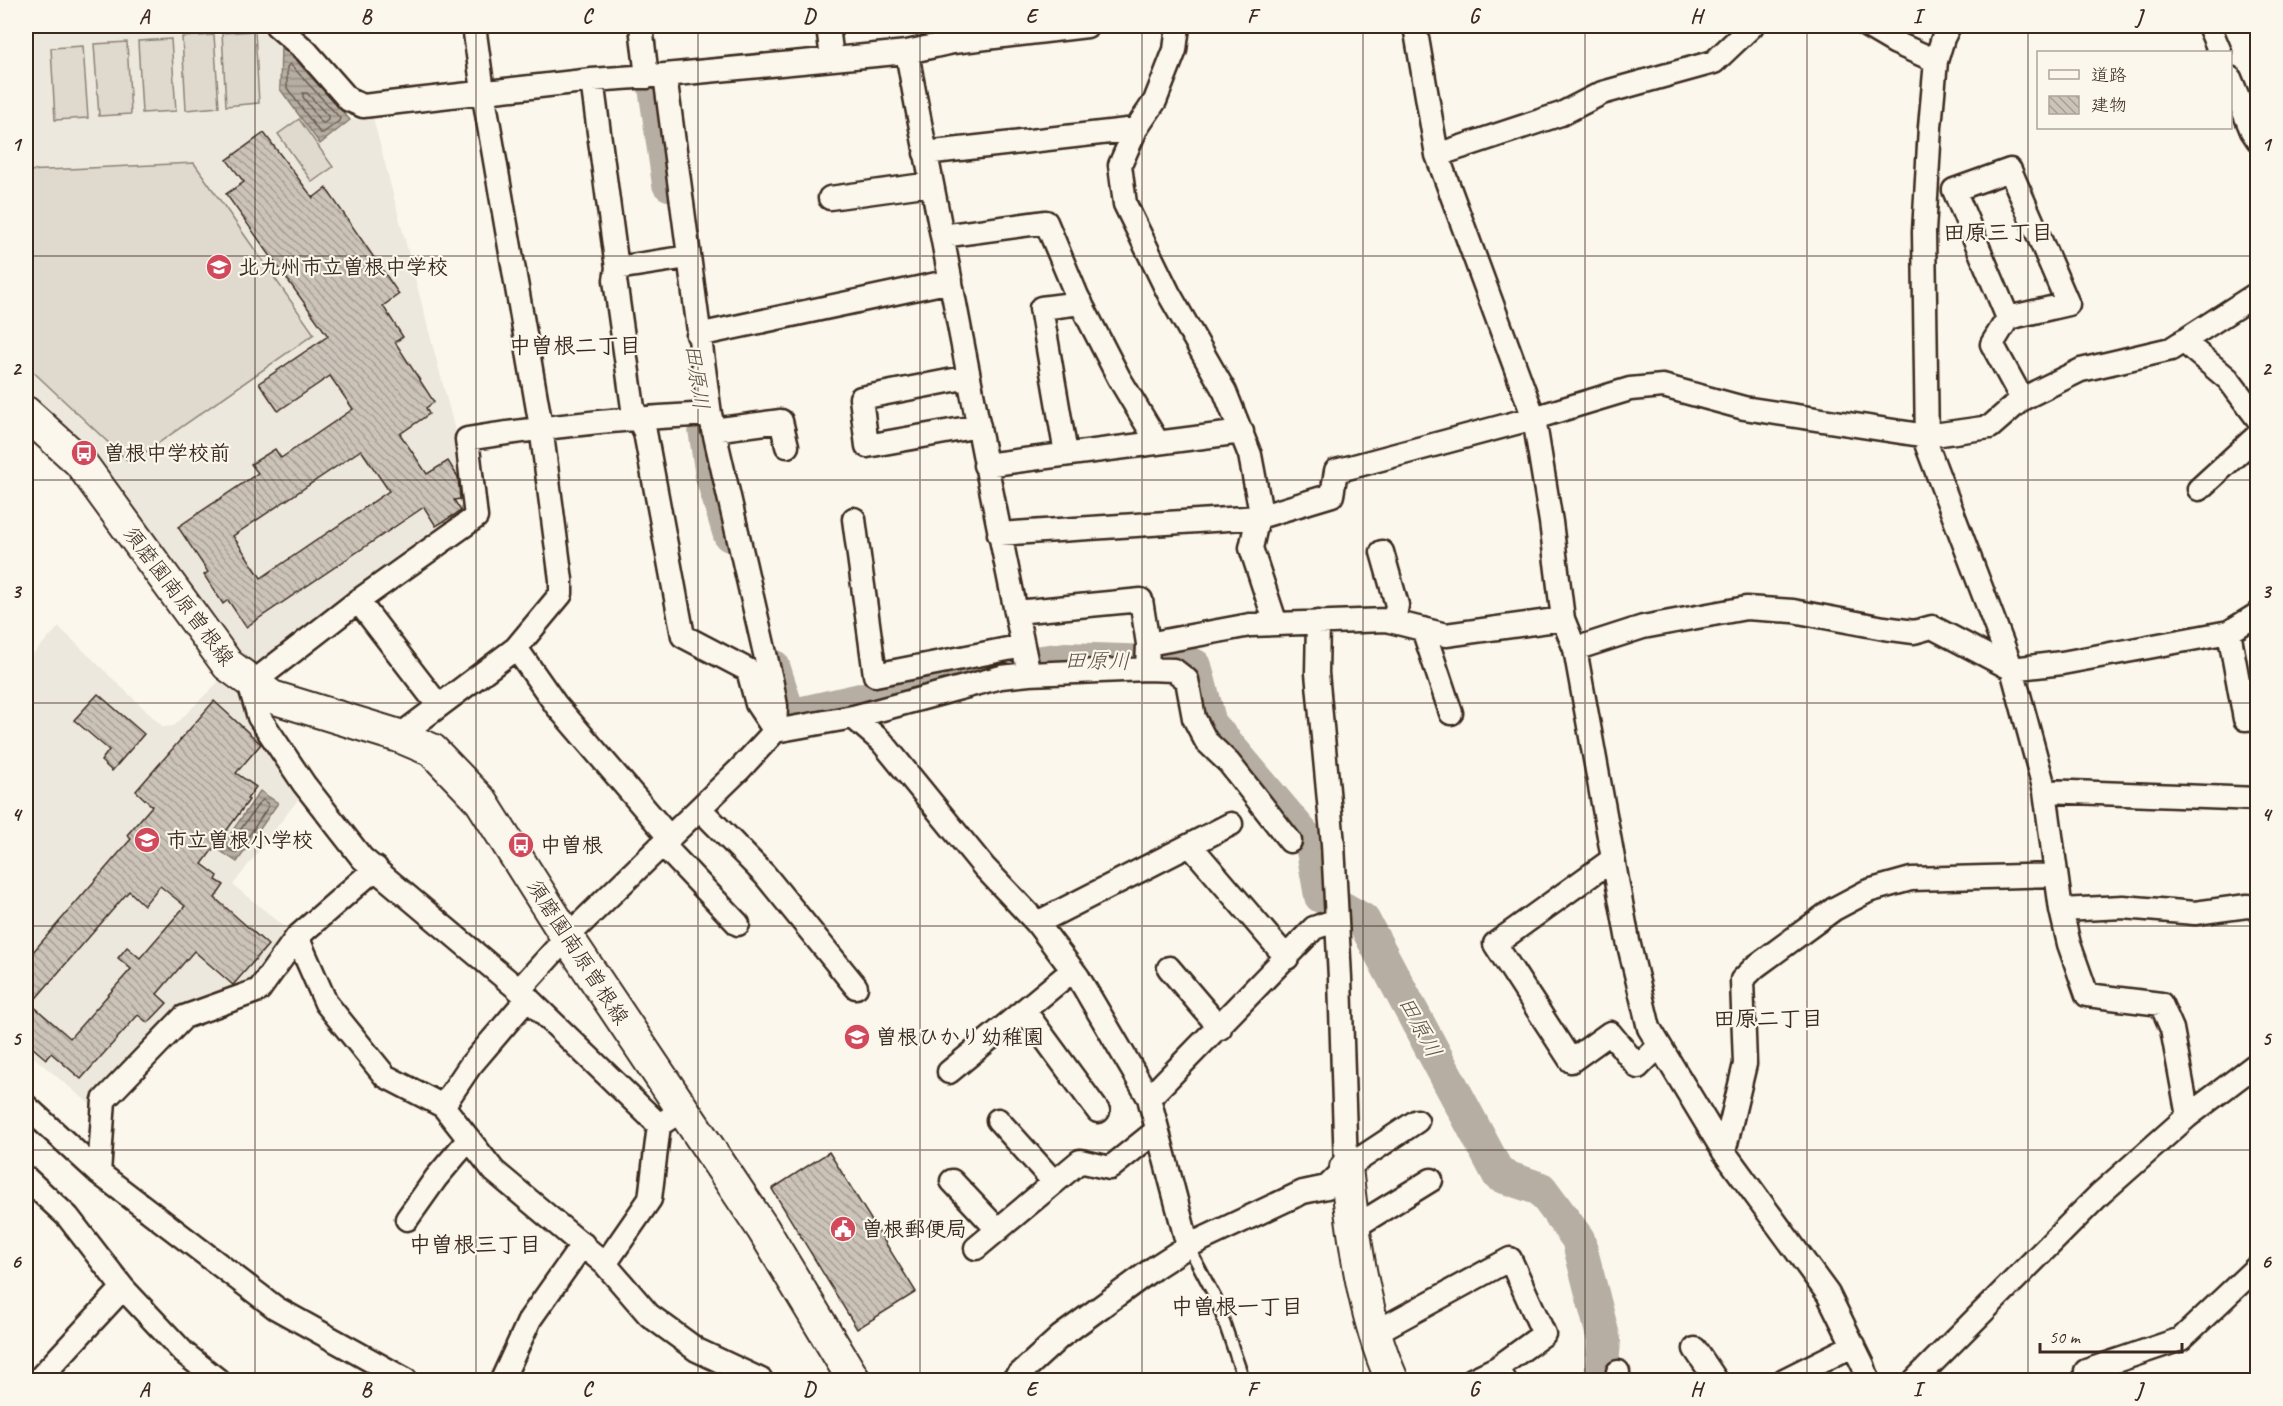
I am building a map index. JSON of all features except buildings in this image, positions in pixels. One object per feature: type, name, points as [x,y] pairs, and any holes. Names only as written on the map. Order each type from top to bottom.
[{"type":"main road","name":"須磨園南原曽根線","points":[[26,413],[80,462],[228,665],[272,697],[399,736],[432,750],[481,801],[567,937],[671,1117],[763,1229],[854,1380]]},
{"type":"main road","points":[[1346,1167],[1353,1227],[1366,1300],[1392,1380]]},
{"type":"street","points":[[277,26],[306,51],[349,100],[363,106],[592,80],[907,52],[951,34],[1087,26]]},
{"type":"street","points":[[399,736],[516,648],[561,594],[541,427],[483,92],[474,26]]},
{"type":"street","points":[[641,26],[656,76],[688,257],[711,422],[772,684],[776,706],[775,731]]},
{"type":"street","points":[[828,26],[832,59]]},
{"type":"street","points":[[1178,26],[1175,50],[1155,100],[1136,129],[1120,165],[1125,204],[1169,294],[1225,392],[1242,432],[1250,455],[1260,508],[1251,548],[1276,624]]},
{"type":"street","points":[[1415,26],[1437,155],[1534,418],[1551,522],[1563,619],[1575,649],[1628,941],[1649,1028],[1724,1152],[1828,1294],[1854,1345],[1868,1380]]},
{"type":"street","points":[[1437,155],[1562,114],[1602,93],[1714,62],[1729,35],[1752,26]]},
{"type":"street","points":[[1867,26],[1896,43],[1936,61]]},
{"type":"street","points":[[1949,26],[1936,61],[1924,232],[1927,446],[2012,669],[2045,791],[2061,910],[2069,944],[2087,996],[2160,1004],[2172,1029],[2188,1116]]},
{"type":"street","points":[[2209,26],[2220,51]]},
{"type":"street","points":[[907,52],[924,153],[951,281],[985,465],[1029,674]]},
{"type":"street","points":[[592,80],[617,268],[615,280],[633,408],[645,432],[683,636],[747,670],[757,704],[775,731]]},
{"type":"street","points":[[2232,82],[2256,133]]},
{"type":"street","points":[[924,153],[1136,129]]},
{"type":"street","points":[[2008,318],[1954,190],[2010,170],[2068,304],[2008,318],[1992,344],[2022,399]]},
{"type":"street","points":[[830,198],[931,184]]},
{"type":"street","points":[[942,236],[1046,222],[1080,303],[1119,378],[1158,443]]},
{"type":"street","points":[[617,268],[688,257]]},
{"type":"street","points":[[698,335],[951,281]]},
{"type":"street","points":[[999,534],[1259,517],[1332,495],[1336,471],[1534,418],[1630,388],[1663,386],[1744,408],[1926,436],[1990,427],[2022,399],[2081,370],[2171,349],[2258,292]]},
{"type":"street","points":[[1066,454],[1041,308],[1080,303]]},
{"type":"street","points":[[2183,341],[2228,379],[2258,419]]},
{"type":"street","points":[[969,377],[861,398],[867,446],[979,426]]},
{"type":"street","points":[[605,1264],[650,1198],[671,1117],[362,858],[304,784],[259,717],[248,680],[260,677],[358,601],[476,517],[467,439],[541,427],[638,418],[711,422],[781,420],[787,446]]},
{"type":"street","points":[[985,465],[1242,432]]},
{"type":"street","points":[[2199,489],[2258,435]]},
{"type":"street","points":[[854,519],[875,675],[884,708]]},
{"type":"street","points":[[1382,552],[1396,605],[1394,622]]},
{"type":"street","points":[[1016,612],[1141,600],[1148,644],[1147,669]]},
{"type":"street","points":[[358,601],[438,705]]},
{"type":"street","points":[[1575,649],[1643,627],[1746,608],[1793,611],[1914,632],[1932,627],[2012,669],[2062,663],[2229,632],[2258,614]]},
{"type":"street","points":[[1148,644],[1250,625],[1386,620],[1446,635],[1563,619]]},
{"type":"street","points":[[1318,622],[1317,673],[1333,844],[1337,920],[1346,1167]]},
{"type":"street","points":[[1423,629],[1451,713]]},
{"type":"street","points":[[2229,632],[2245,719],[2258,718]]},
{"type":"street","points":[[875,675],[1023,646]]},
{"type":"street","points":[[516,648],[556,705],[666,842],[738,924]]},
{"type":"street","points":[[443,1106],[470,1066],[567,937],[666,842],[775,731],[854,717],[1001,677],[1147,669],[1174,670],[1187,680],[1194,718],[1206,741],[1229,763],[1290,842]]},
{"type":"street","points":[[854,717],[882,742],[984,867],[1037,922],[1073,970],[1149,1098],[1188,1246]]},
{"type":"street","points":[[2045,791],[2258,799]]},
{"type":"street","points":[[699,809],[765,875],[856,987]]},
{"type":"street","points":[[1037,922],[1231,824]]},
{"type":"street","points":[[1190,845],[1287,958]]},
{"type":"street","points":[[1613,859],[1495,944],[1572,1061],[1610,1033],[1638,1066],[1659,1046]]},
{"type":"street","points":[[99,1173],[104,1100],[184,1017],[259,990],[297,937],[376,868]]},
{"type":"street","points":[[1724,1152],[1745,1064],[1742,980],[1755,967],[1834,909],[1868,891],[1911,879],[2056,875]]},
{"type":"street","points":[[2061,910],[2123,906],[2195,913],[2247,906],[2258,907]]},
{"type":"street","points":[[1149,1098],[1220,1028],[1314,928],[1337,920]]},
{"type":"street","points":[[297,937],[326,1003],[385,1076],[443,1106],[494,1171],[605,1264],[649,1315],[697,1350],[761,1380]]},
{"type":"street","points":[[1169,968],[1220,1028]]},
{"type":"street","points":[[949,1072],[1073,970]]},
{"type":"street","points":[[1024,1010],[1098,1111]]},
{"type":"street","points":[[1915,1380],[2092,1203],[2188,1116],[2258,1063]]},
{"type":"street","points":[[26,1106],[99,1173],[276,1308],[406,1380]]},
{"type":"street","points":[[998,1119],[1054,1182]]},
{"type":"street","points":[[1013,1380],[1060,1337],[1188,1246],[1303,1192],[1327,1187],[1346,1167],[1418,1121]]},
{"type":"street","points":[[976,1248],[1080,1161],[1110,1168],[1156,1131]]},
{"type":"street","points":[[407,1220],[436,1178],[469,1139]]},
{"type":"street","points":[[26,1178],[68,1216],[123,1288],[184,1353],[218,1380]]},
{"type":"street","points":[[1353,1227],[1431,1180]]},
{"type":"street","points":[[952,1181],[998,1230]]},
{"type":"street","points":[[502,1380],[530,1319],[583,1244]]},
{"type":"street","points":[[1376,1332],[1510,1258],[1544,1334],[1501,1374],[1472,1380]]},
{"type":"street","points":[[2091,1380],[2086,1371],[2181,1339],[2258,1266]]},
{"type":"street","points":[[38,1380],[123,1288]]},
{"type":"street","points":[[1784,1380],[1854,1345]]},
{"type":"street","points":[[1695,1349],[1716,1380]]},
{"type":"lane","points":[[1188,1246],[1216,1299],[1244,1380]]},
{"type":"shaded area","name":"北九州市立曽根中学校","points":[[26,26],[260,26],[281,44],[280,89],[320,143],[350,120],[373,118],[457,438],[473,515],[257,668],[238,652],[78,440],[26,391]]},
{"type":"shaded area","points":[[255,31],[259,103],[226,106],[222,33]]},
{"type":"shaded area","points":[[214,35],[219,107],[186,110],[182,37]]},
{"type":"shaded area","points":[[171,39],[176,111],[142,113],[138,41]]},
{"type":"shaded area","points":[[127,42],[131,114],[99,116],[94,44]]},
{"type":"shaded area","points":[[83,46],[88,118],[55,120],[51,48]]},
{"type":"shaded area","points":[[299,119],[333,167],[312,182],[278,134]]},
{"type":"shaded area","points":[[194,163],[314,334],[130,463],[26,365],[26,171]]},
{"type":"shaded area","name":"市立曽根小学校","points":[[59,627],[163,727],[174,726],[222,678],[237,691],[276,757],[303,793],[233,885],[293,933],[258,985],[212,999],[97,1110],[26,1051],[26,661]]},
{"type":"water","points":[[281,44],[350,120],[320,144],[280,89]]},
{"type":"water","points":[[260,791],[278,803],[237,862],[219,850]]},
{"type":"waterway","name":"田原川","points":[[655,87],[669,184]]},
{"type":"waterway","name":"田原川","points":[[703,415],[712,476],[730,535]]},
{"type":"waterway","name":"田原川","points":[[773,666],[789,716],[1011,666],[1065,659],[1153,662],[1179,658],[1195,666],[1210,724],[1312,845],[1321,896],[1363,920],[1499,1175],[1541,1189],[1578,1239],[1604,1340],[1601,1380]]},
{"type":"place","name":"北九州市立曽根中学校","points":[[219,267]]},
{"type":"place","name":"曽根中学校前","points":[[84,453]]},
{"type":"place","name":"市立曽根小学校","points":[[147,840]]},
{"type":"place","name":"中曽根","points":[[521,845]]},
{"type":"place","name":"曽根ひかり幼稚園","points":[[857,1037]]},
{"type":"place","name":"曽根郵便局","points":[[843,1229]]},
{"type":"district","name":"田原三丁目","points":[[1998,233]]},
{"type":"district","name":"中曽根二丁目","points":[[575,346]]},
{"type":"district","name":"田原二丁目","points":[[1768,1019]]},
{"type":"district","name":"中曽根三丁目","points":[[475,1245]]},
{"type":"district","name":"中曽根一丁目","points":[[1237,1307]]}]
